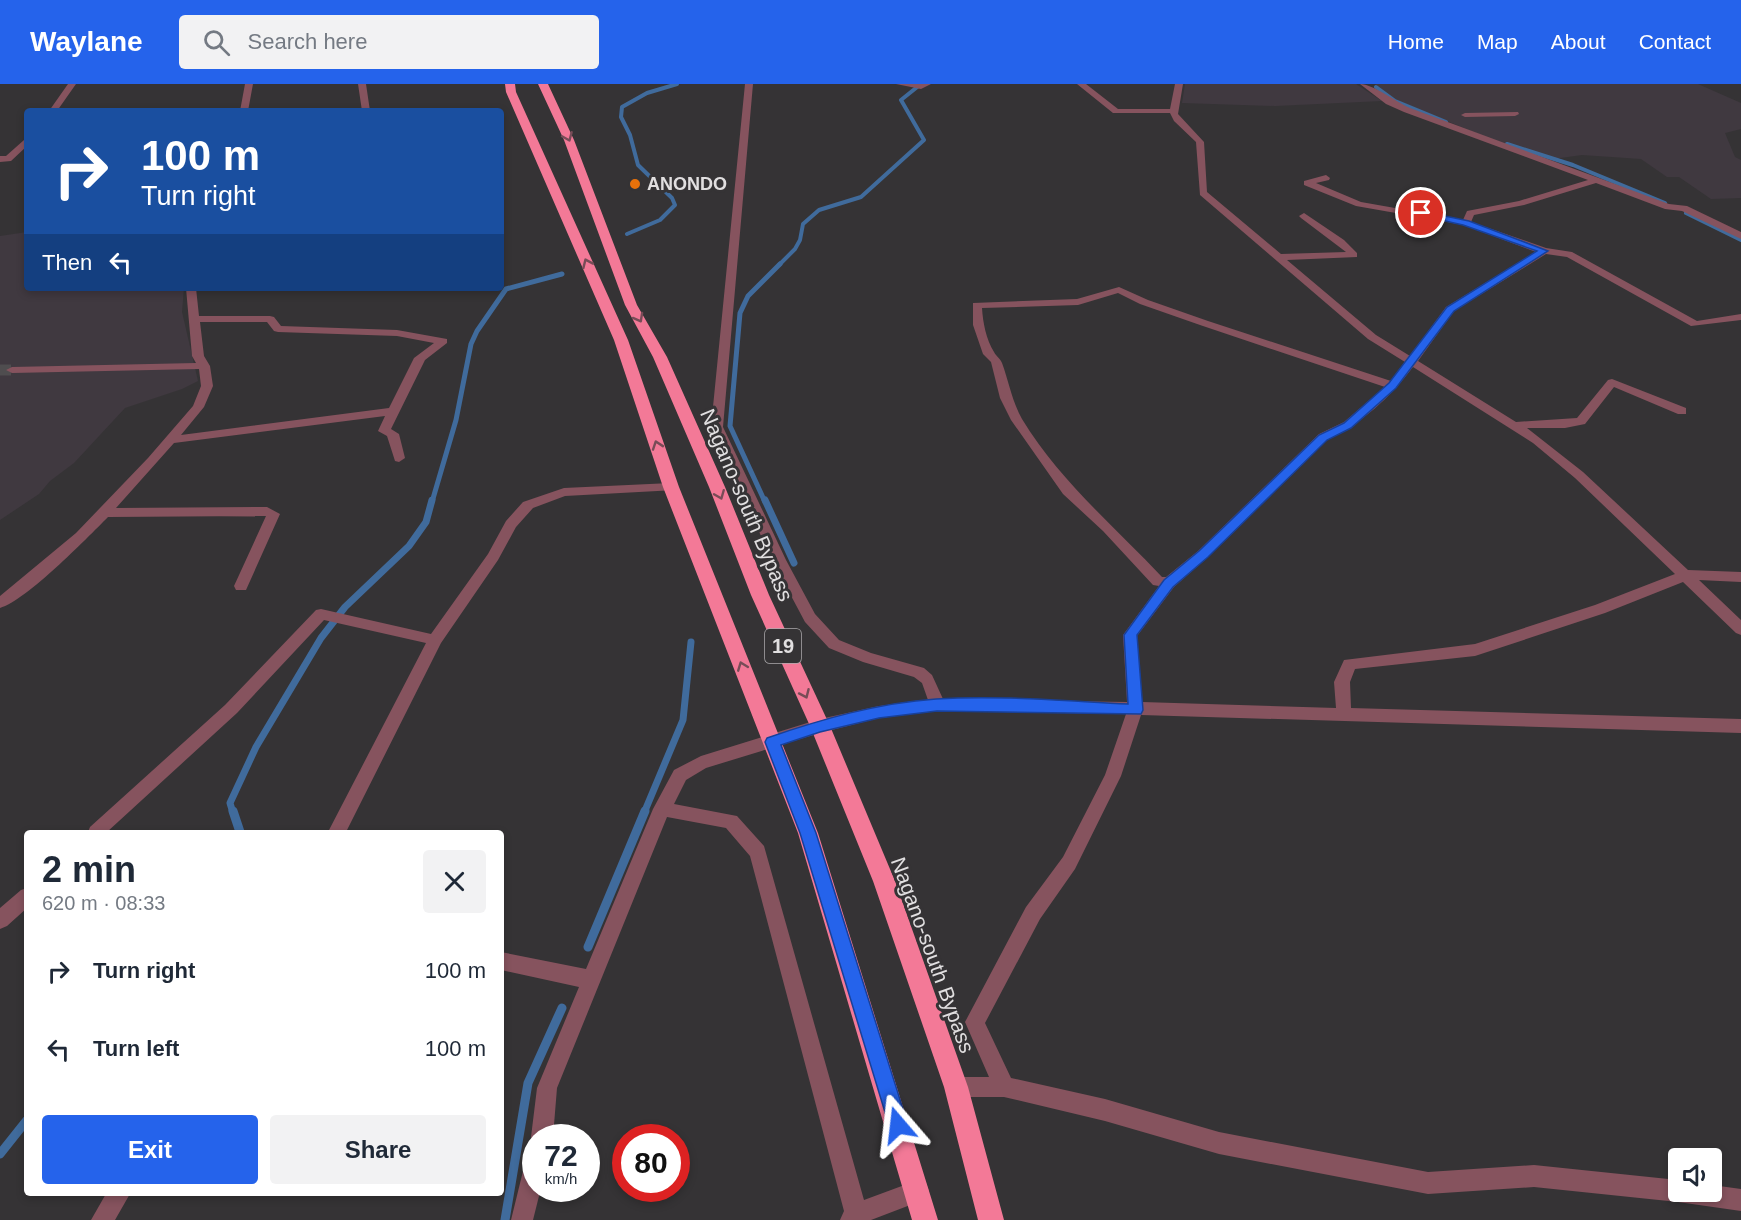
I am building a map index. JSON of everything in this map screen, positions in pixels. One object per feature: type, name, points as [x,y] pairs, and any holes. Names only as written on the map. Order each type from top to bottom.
[{"type":"highway","name":"19","points":[[510,84],[511,92],[535,149],[621,340],[671,487],[808,833],[925,1220]]},
{"type":"highway","name":"Nagano-south Bypass","points":[[543,84],[569,140],[631,305],[660,357],[717,487],[760,595],[820,726],[884,881],[956,1087],[992,1220]]},
{"type":"street","points":[[55,108],[72,84]]},
{"type":"street","points":[[245,108],[249,84]]},
{"type":"street","points":[[362,84],[366,108]]},
{"type":"street","points":[[749,84],[717,427],[779,560],[810,618],[834,644],[868,658],[919,672],[927,679],[934,691],[937,705]]},
{"type":"street","points":[[900,84],[921,87],[927,84]]},
{"type":"street","points":[[1081,84],[1116,111],[1173,111]]},
{"type":"street","points":[[1179,84],[1173,111],[1178,124],[1200,142],[1203,193],[1372,337],[1517,425],[1580,475],[1741,629]]},
{"type":"street","points":[[1364,84],[1389,102],[1407,110],[1668,207],[1684,208],[1741,236]]},
{"type":"street","points":[[1465,115],[1515,114]]},
{"type":"street","points":[[0,167],[4,159],[24,144]]},
{"type":"street","points":[[1326,178],[1307,183],[1359,204],[1466,223],[1544,251],[1569,254],[1695,324],[1741,317]]},
{"type":"street","points":[[1466,223],[1470,213],[1521,203],[1598,180]]},
{"type":"street","points":[[1279,257],[1354,255],[1341,242],[1304,216]]},
{"type":"street","points":[[1004,1087],[975,1022],[1033,913],[1068,863],[1113,776],[1136,710],[1130,635],[1169,583],[1203,554],[1323,437],[1348,425],[1393,386],[1450,309],[1544,251]]},
{"type":"street","points":[[1169,583],[1158,581],[1108,528],[1068,491],[1017,420],[1006,398],[996,361],[989,354],[978,325],[978,305],[1078,302],[1119,290],[1144,302],[1393,386]]},
{"type":"street","points":[[0,603],[29,583],[107,513],[198,407],[207,386],[204,366],[198,356],[191,291]]},
{"type":"street","points":[[194,320],[270,319],[278,329],[397,333],[443,341],[420,358],[384,431],[393,434],[399,458]]},
{"type":"street","points":[[12,370],[204,366]]},
{"type":"street","points":[[1517,425],[1565,424],[1581,421],[1612,382],[1682,411]]},
{"type":"street","points":[[170,440],[393,411]]},
{"type":"street","points":[[338,830],[435,640],[493,557],[511,524],[528,505],[564,492],[671,487]]},
{"type":"street","points":[[107,513],[267,511],[273,514],[241,586]]},
{"type":"street","points":[[1344,716],[1342,682],[1349,664],[1476,650],[1600,609],[1686,575],[1741,577]]},
{"type":"street","points":[[98,830],[231,709],[321,614],[435,640]]},
{"type":"street","points":[[543,1124],[546,1088],[662,809],[680,776],[702,763],[820,726],[879,712],[937,705],[1024,705],[1741,726]]},
{"type":"street","points":[[662,809],[731,821],[758,852],[855,1218],[918,1191]]},
{"type":"street","points":[[0,920],[24,899]]},
{"type":"street","points":[[504,962],[591,980]]},
{"type":"street","points":[[956,1087],[1004,1087],[1105,1110],[1220,1143],[1428,1183],[1534,1176],[1668,1190]]},
{"type":"street","points":[[102,1220],[117,1196]]},
{"type":"street","points":[[1722,1197],[1741,1200]]},
{"type":"street","points":[[522,1220],[526,1202]]},
{"type":"shaded area","points":[[1185,84],[1356,84],[1382,101],[1275,106],[1182,103]]},
{"type":"shaded area","points":[[1375,84],[1698,84],[1741,103],[1741,129],[1725,133],[1735,157],[1741,160],[1741,198],[1711,199],[1679,177],[1667,177],[1641,159],[1582,155],[1553,159],[1488,138],[1396,100]]},
{"type":"shaded area","points":[[24,232],[24,291],[184,291],[182,312],[198,381],[182,389],[125,408],[74,463],[50,481],[39,494],[0,520],[0,236]]},
{"type":"waterway","points":[[627,234],[660,220],[675,205],[672,198],[638,165],[630,135],[621,117],[622,107],[647,93],[677,84]]},
{"type":"waterway","points":[[765,502],[730,426],[740,313],[748,296],[795,249],[800,240],[803,224],[819,210],[861,197],[924,140],[901,100],[921,84]]},
{"type":"waterway","points":[[1376,87],[1395,101],[1446,122]]},
{"type":"waterway","points":[[1507,144],[1573,165],[1665,203]]},
{"type":"waterway","points":[[1686,213],[1741,240]]},
{"type":"waterway","points":[[432,502],[456,420],[471,344],[477,331],[506,289],[562,274]]},
{"type":"waterway","points":[[233,813],[230,803],[256,747],[321,638],[345,607],[409,546],[426,522],[432,500]]},
{"type":"waterway","points":[[765,500],[794,563]]},
{"type":"waterway","points":[[644,813],[683,720],[691,642]]},
{"type":"waterway","points":[[233,811],[239,830]]},
{"type":"waterway","points":[[588,947],[645,811]]},
{"type":"waterway","points":[[505,1220],[528,1083],[562,1008]]},
{"type":"waterway","points":[[0,1154],[24,1124]]},
{"type":"tunnel","points":[[0,370],[12,370]]},
{"type":"place","name":"ANONDO","points":[[635,184]]},
{"type":"route","points":[[898,1125],[808,833],[772,742],[820,726],[879,712],[937,705],[1024,705],[1136,710],[1130,635],[1169,583],[1203,554],[1323,437],[1348,425],[1393,386],[1450,309],[1523,261],[1544,251],[1466,223],[1421,213]]}]
